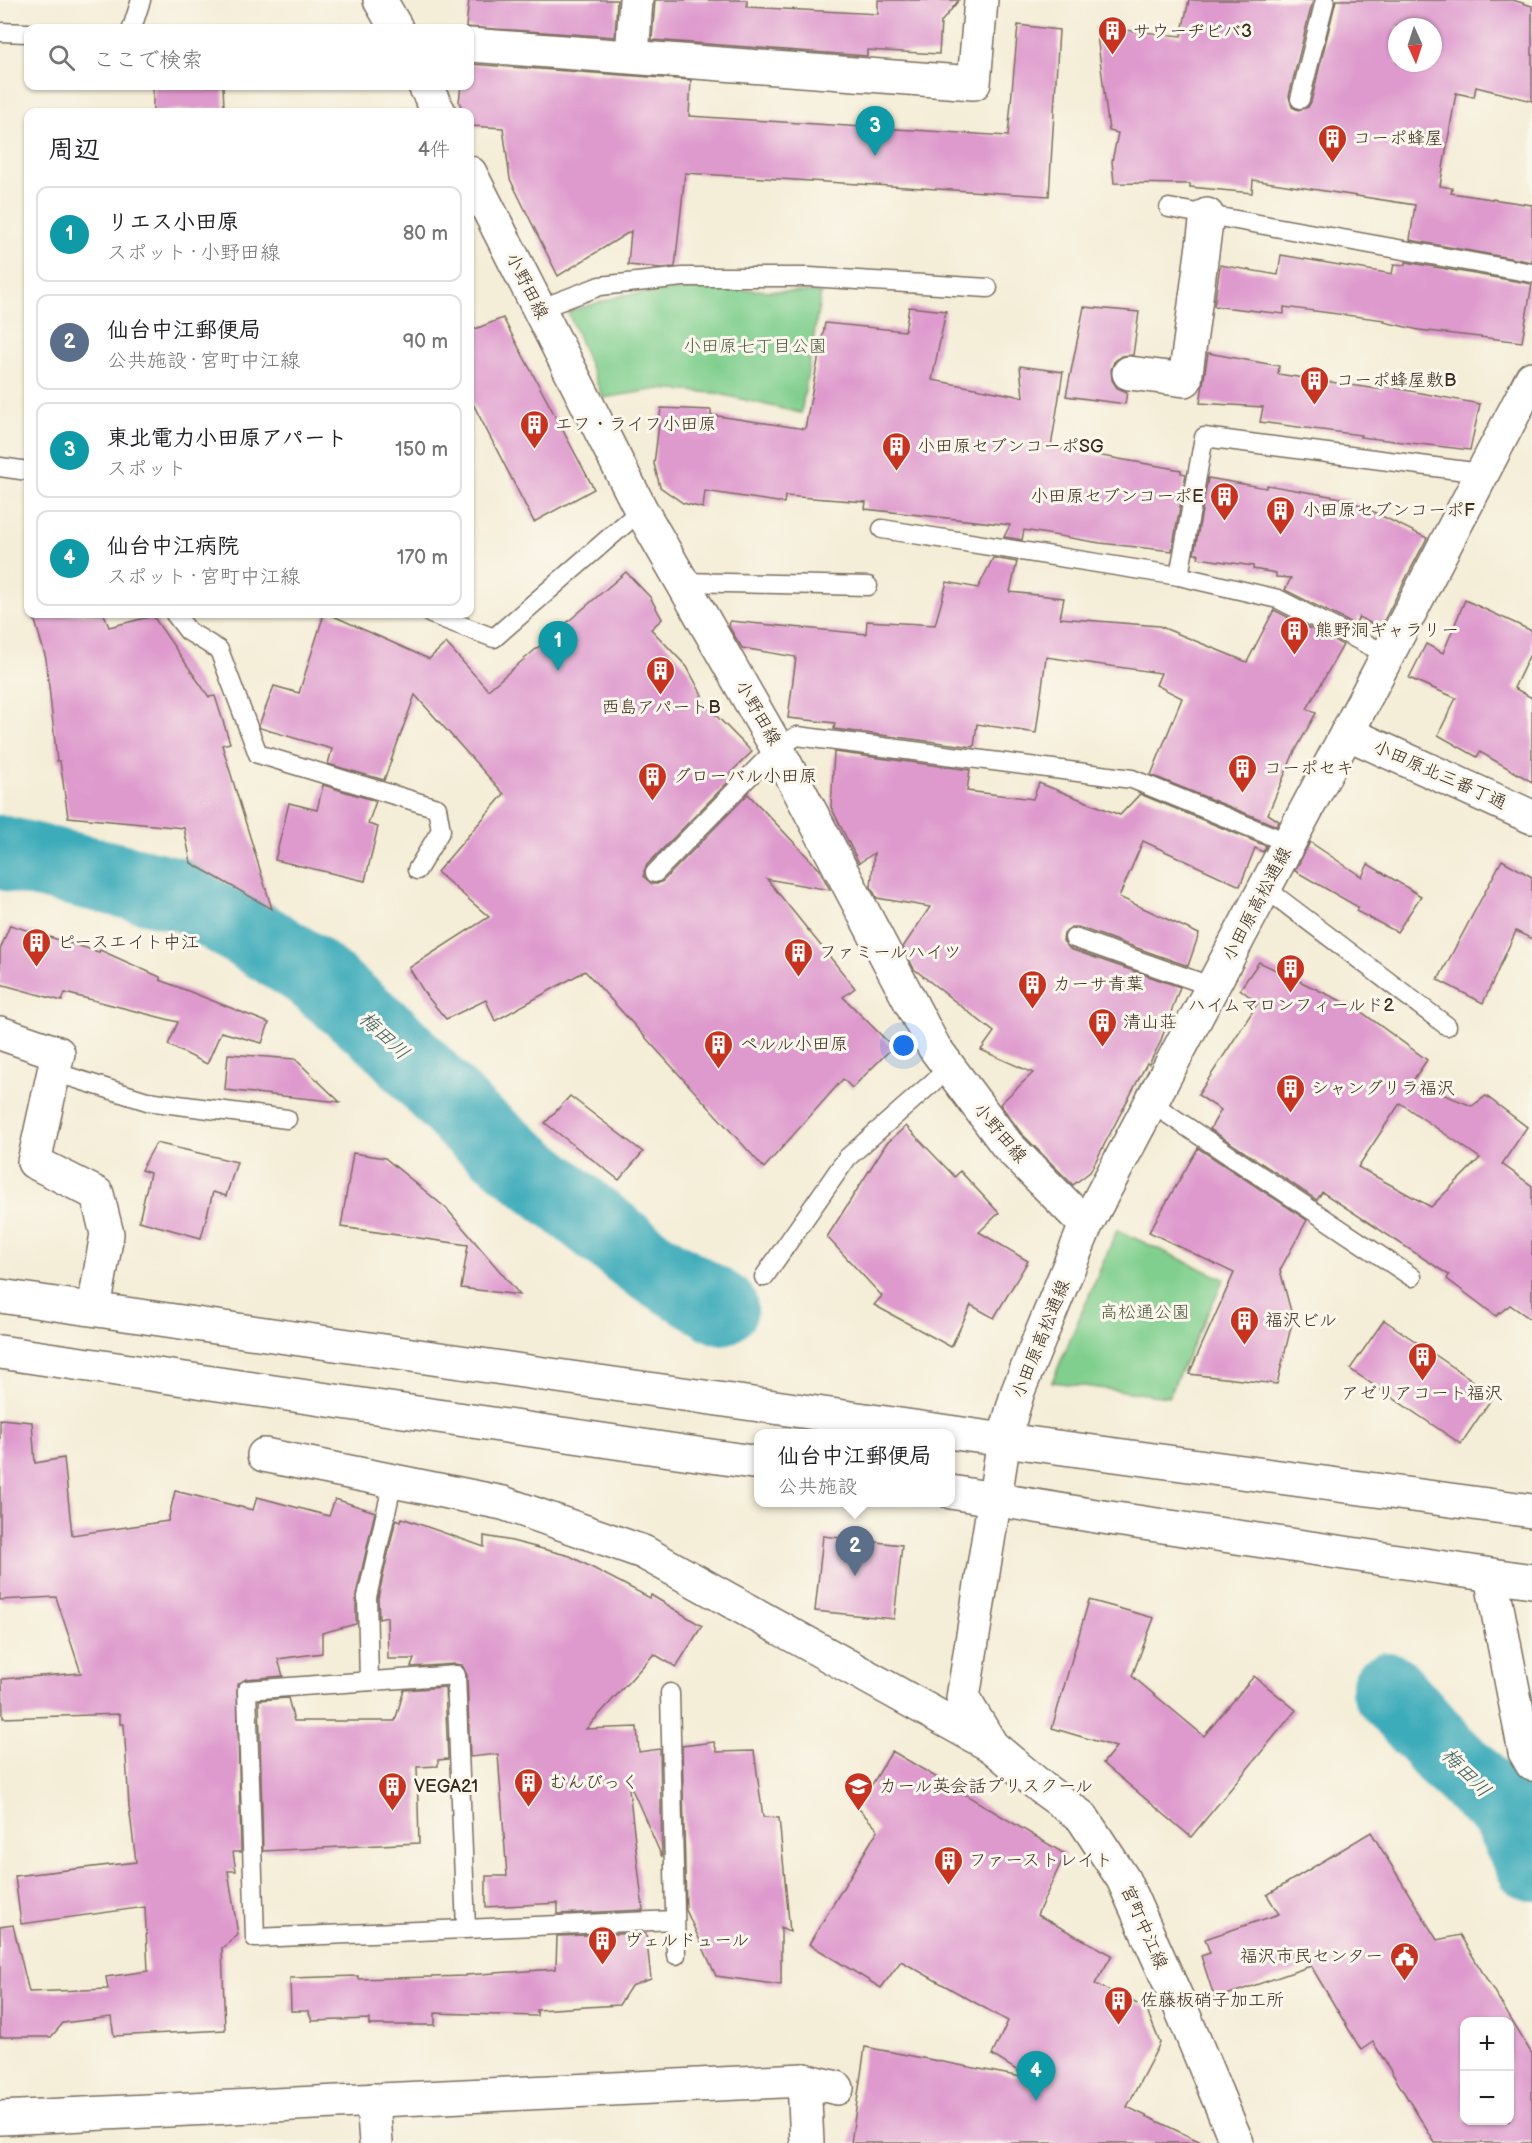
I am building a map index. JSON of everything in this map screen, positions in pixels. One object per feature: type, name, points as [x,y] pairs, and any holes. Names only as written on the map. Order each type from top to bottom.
[{"type":"street","points":[[380,0],[394,24]]},
{"type":"street","points":[[632,56],[636,0]]},
{"type":"street","points":[[474,45],[974,83],[981,0]]},
{"type":"street","points":[[427,90],[437,108]]},
{"type":"street","name":"小野田線","points":[[474,185],[641,510],[777,748],[934,1047],[1007,1145],[1086,1225]]},
{"type":"street","points":[[1129,373],[1185,380],[1207,215]]},
{"type":"street","name":"小田原高松通線","points":[[1004,1440],[1018,1391],[1086,1225],[1532,378]]},
{"type":"street","name":"小田原北三番丁通","points":[[1347,733],[1532,817]]},
{"type":"street","points":[[0,1033],[58,1053],[34,1162],[98,1194],[107,1234],[94,1309]]},
{"type":"street","points":[[0,1296],[926,1429]]},
{"type":"street","points":[[0,1352],[754,1462]]},
{"type":"street","points":[[955,1433],[1532,1510]]},
{"type":"street","name":"宮町中江線","points":[[1004,1440],[963,1698],[992,1746],[1042,1788],[1082,1817],[1123,1879],[1177,1999],[1237,2143]]},
{"type":"street","points":[[264,1455],[503,1503],[644,1552],[992,1746]]},
{"type":"street","points":[[955,1493],[1119,1520],[1532,1581]]},
{"type":"street","points":[[1491,1576],[1523,1696],[1525,1752],[1532,1764]]},
{"type":"street","points":[[804,2080],[807,2143]]},
{"type":"street","points":[[0,2118],[804,2080],[837,2088]]},
{"type":"street","points":[[373,2100],[376,2143]]},
{"type":"lane","points":[[133,24],[141,0]]},
{"type":"lane","points":[[1300,99],[1325,0]]},
{"type":"lane","points":[[0,32],[24,33]]},
{"type":"lane","points":[[1169,208],[1532,273]]},
{"type":"lane","points":[[539,309],[600,286],[682,277],[809,277],[988,288]]},
{"type":"lane","points":[[1179,576],[1204,437],[1481,473]]},
{"type":"lane","points":[[0,467],[24,470]]},
{"type":"lane","points":[[442,618],[494,638],[641,510]]},
{"type":"lane","points":[[882,528],[1179,576],[1278,599],[1388,655]]},
{"type":"lane","points":[[683,582],[868,586]]},
{"type":"lane","points":[[178,618],[188,631],[219,650],[258,754],[437,808],[441,830],[417,870]]},
{"type":"lane","points":[[656,873],[777,748],[797,736],[1132,779],[1289,843]]},
{"type":"lane","points":[[1265,888],[1447,1026]]},
{"type":"lane","points":[[1074,938],[1213,987]]},
{"type":"lane","points":[[764,1277],[847,1158],[949,1068]]},
{"type":"lane","points":[[54,1072],[147,1101],[287,1119]]},
{"type":"lane","points":[[1151,1103],[1412,1277]]},
{"type":"lane","points":[[369,1681],[367,1597],[393,1481]]},
{"type":"lane","points":[[466,1929],[456,1675],[247,1690],[255,1938],[466,1929],[675,1920]]},
{"type":"lane","points":[[670,1693],[676,1955]]},
{"type":"green space","name":"小田原七丁目公園","points":[[704,288],[821,293],[801,413],[715,393],[659,389],[603,398],[568,312],[624,295]]},
{"type":"green space","name":"高松通公園","points":[[1117,1230],[1224,1279],[1168,1397],[1052,1382]]},
{"type":"building","points":[[469,0],[617,0],[615,37],[474,28],[474,24],[466,24]]},
{"type":"building","points":[[655,0],[747,0],[747,7],[878,14],[878,0],[959,0],[941,22],[939,54],[867,50],[867,56],[652,40]]},
{"type":"building","points":[[1189,0],[1313,0],[1289,96],[1292,107],[1298,110],[1308,107],[1311,102],[1336,0],[1513,0],[1532,6],[1532,101],[1476,87],[1474,97],[1456,93],[1440,186],[1452,188],[1451,193],[1532,205],[1532,262],[1410,240],[1415,205],[1253,180],[1252,193],[1190,187],[1190,184],[1114,183],[1112,161],[1118,133],[1109,131],[1096,27],[1181,36]]},
{"type":"building","points":[[1018,25],[1059,30],[1049,196],[685,173],[675,267],[628,265],[631,231],[558,276],[510,179],[503,128],[474,126],[474,108],[462,108],[459,102],[460,90],[474,90],[474,64],[691,80],[689,116],[1008,136]]},
{"type":"building","points":[[153,90],[223,90],[224,108],[153,108]]},
{"type":"building","points":[[1281,255],[1392,274],[1394,264],[1406,265],[1406,262],[1532,284],[1522,342],[1419,330],[1384,322],[1385,320],[1284,307],[1284,314],[1214,306],[1220,265],[1278,275]]},
{"type":"building","points":[[909,307],[946,311],[932,380],[1023,397],[1020,366],[1063,372],[1051,447],[1181,470],[1181,473],[1186,474],[1172,551],[1100,543],[1024,530],[1022,540],[1004,537],[1010,525],[865,509],[866,502],[785,496],[784,503],[705,491],[703,508],[683,503],[660,487],[654,464],[661,408],[711,410],[711,415],[805,429],[825,323],[905,331]]},
{"type":"building","points":[[1084,307],[1139,312],[1133,355],[1121,356],[1114,362],[1111,370],[1112,380],[1117,388],[1127,392],[1125,404],[1066,396]]},
{"type":"building","name":"エフ・ライフ小田原","points":[[503,318],[594,489],[534,522],[474,406],[474,329]]},
{"type":"building","points":[[1208,353],[1279,366],[1278,374],[1383,390],[1384,386],[1480,404],[1470,450],[1260,422],[1263,407],[1200,403]]},
{"type":"building","points":[[1208,478],[1266,488],[1267,485],[1347,499],[1427,538],[1380,628],[1359,617],[1355,625],[1285,590],[1291,578],[1276,577],[1276,573],[1253,569],[1253,566],[1198,558],[1199,554],[1194,554]]},
{"type":"building","points":[[993,558],[1017,562],[1010,592],[1064,598],[1060,618],[1159,626],[1247,662],[1274,610],[1343,645],[1307,709],[1316,713],[1293,755],[1268,814],[1279,821],[1277,826],[1151,775],[1182,698],[1156,685],[1161,673],[1046,657],[1036,733],[977,724],[974,747],[834,729],[835,723],[788,718],[796,657],[742,648],[729,627],[730,621],[866,634],[867,621],[935,625],[947,582],[978,588]]},
{"type":"building","points":[[626,572],[650,597],[662,619],[651,629],[687,667],[702,695],[699,698],[752,752],[729,774],[732,778],[647,865],[644,877],[652,884],[663,881],[748,794],[819,869],[830,890],[767,879],[855,988],[843,997],[893,1047],[852,1088],[843,1079],[764,1168],[585,971],[495,1021],[486,1000],[446,1019],[426,995],[409,968],[489,917],[437,872],[504,794],[415,695],[384,780],[328,764],[332,749],[260,728],[259,725],[274,686],[299,693],[323,618],[338,618],[429,659],[446,643],[488,690]]},
{"type":"building","points":[[1465,600],[1532,631],[1532,650],[1514,688],[1532,698],[1532,782],[1480,752],[1477,757],[1438,735],[1456,698],[1409,678],[1426,644],[1443,653]]},
{"type":"building","points":[[34,618],[106,618],[109,627],[145,618],[154,618],[209,697],[215,696],[230,743],[222,745],[272,909],[191,863],[184,828],[68,817],[60,761],[57,761],[46,659]]},
{"type":"building","points":[[834,752],[970,770],[967,791],[1033,799],[1039,783],[1120,815],[1140,794],[1266,846],[1263,852],[1255,848],[1240,886],[1143,841],[1119,897],[1199,934],[1188,966],[1078,927],[1071,927],[1064,934],[1063,941],[1070,949],[1180,987],[1160,1043],[1149,1064],[1147,1063],[1090,1172],[1073,1185],[1021,1133],[1000,1104],[1033,1073],[981,1050],[994,1032],[914,969],[903,947],[930,907],[877,898],[871,887],[874,853],[859,863],[831,807]]},
{"type":"building","points":[[323,785],[376,801],[368,824],[378,827],[365,881],[275,860],[289,803],[317,810]]},
{"type":"building","points":[[1310,842],[1362,877],[1368,864],[1421,896],[1397,932],[1356,911],[1358,907],[1295,871]]},
{"type":"building","points":[[1502,860],[1532,877],[1532,939],[1516,931],[1483,1003],[1438,980]]},
{"type":"building","points":[[10,925],[99,952],[100,950],[160,977],[160,980],[269,1023],[262,1043],[221,1032],[207,1064],[168,1045],[178,1022],[65,993],[62,1001],[0,984],[0,950]]},
{"type":"building","points":[[1259,962],[1356,1008],[1427,1060],[1412,1082],[1472,1106],[1486,1096],[1527,1127],[1502,1164],[1532,1186],[1532,1320],[1510,1305],[1496,1316],[1447,1279],[1449,1275],[1322,1192],[1317,1200],[1210,1129],[1221,1110],[1198,1095],[1258,1003],[1240,989]],"holes":[[[1400,1103],[1480,1158],[1431,1207],[1358,1167]]]},
{"type":"building","points":[[228,1054],[295,1059],[340,1102],[225,1090]]},
{"type":"building","points":[[570,1096],[643,1152],[619,1180],[545,1123]]},
{"type":"building","points":[[906,1126],[955,1177],[960,1171],[999,1213],[979,1232],[1028,1261],[994,1318],[971,1305],[951,1347],[874,1305],[882,1296],[827,1237],[886,1144]]},
{"type":"building","points":[[156,1143],[237,1162],[226,1196],[213,1192],[201,1238],[139,1221],[150,1173],[141,1170]]},
{"type":"building","points":[[1198,1148],[1307,1220],[1280,1270],[1293,1319],[1277,1384],[1189,1374],[1234,1273],[1149,1232]]},
{"type":"building","points":[[353,1153],[385,1158],[447,1209],[520,1295],[461,1288],[468,1245],[341,1227]]},
{"type":"building","name":"アゼリアコート福沢","points":[[1384,1320],[1494,1395],[1461,1444],[1350,1369]]},
{"type":"building","points":[[0,1419],[32,1422],[35,1463],[64,1458],[72,1535],[168,1521],[175,1491],[253,1510],[257,1497],[329,1516],[335,1499],[375,1512],[356,1595],[356,1624],[322,1633],[322,1653],[278,1659],[283,1676],[246,1679],[237,1685],[241,1852],[233,1852],[236,1871],[228,1871],[238,1935],[222,1948],[225,2030],[114,2036],[111,2017],[63,2023],[51,2037],[0,2037],[0,1927],[13,1925],[29,1992],[108,1989],[106,1977],[148,1971],[145,1907],[21,1924],[15,1876],[136,1862],[129,1806],[124,1724],[120,1724],[120,1714],[3,1718],[2,1679],[81,1673],[56,1597],[0,1600]]},
{"type":"building","points":[[402,1518],[484,1547],[484,1536],[570,1556],[650,1598],[651,1595],[702,1626],[676,1667],[654,1654],[586,1729],[637,1727],[639,1752],[660,1749],[662,1857],[628,1780],[643,1910],[558,1914],[558,1903],[486,1907],[486,1876],[507,1876],[498,1754],[470,1757],[467,1675],[462,1665],[411,1667],[414,1659],[388,1659],[387,1617],[379,1619],[378,1598],[396,1519],[401,1521]]},
{"type":"building","points":[[823,1536],[902,1545],[894,1619],[815,1611]]},
{"type":"building","points":[[1089,1600],[1154,1618],[1132,1676],[1204,1736],[1254,1676],[1296,1710],[1191,1837],[1103,1763],[1116,1747],[1052,1728]]},
{"type":"building","points":[[445,1687],[448,1759],[438,1760],[438,1766],[417,1767],[419,1843],[263,1851],[259,1700],[288,1698],[294,1721],[395,1721],[404,1690]]},
{"type":"building","points":[[714,1742],[717,1752],[754,1751],[763,1817],[779,1818],[790,1932],[781,1927],[781,1985],[716,1976],[686,1910],[682,1746]]},
{"type":"building","points":[[892,1751],[1065,1854],[1037,1915],[1112,1955],[1095,1984],[1146,2008],[1160,2043],[1127,2107],[1203,2143],[851,2143],[865,2047],[1031,2079],[992,2055],[1008,2021],[901,1961],[881,1988],[809,1944],[878,1830],[858,1808]]},
{"type":"building","name":"福沢市民センター","points":[[1371,1832],[1437,1940],[1460,1935],[1510,2017],[1460,2017],[1460,2125],[1514,2125],[1514,2024],[1532,2054],[1532,2143],[1435,2143],[1373,2042],[1361,2050],[1311,1966],[1215,1999],[1201,1956],[1210,1953],[1205,1939],[1279,1914],[1267,1895]]},
{"type":"building","points":[[646,1933],[651,1979],[631,1986],[619,2005],[537,2010],[537,2016],[435,2013],[435,2025],[369,2025],[369,2019],[312,2021],[308,2011],[291,2011],[290,1978],[466,1976],[556,1969],[557,1936]]},
{"type":"waterway","name":"梅田川","points":[[0,852],[190,897],[308,970],[388,1037],[470,1123],[647,1264],[721,1308]]},
{"type":"waterway","name":"梅田川","points":[[1388,1689],[1448,1757],[1506,1812],[1532,1864]]},
{"type":"place","name":"サウーヂビバ3","points":[[1112,56]]},
{"type":"place","name":"東北電力小田原アパート","points":[[875,156]]},
{"type":"place","name":"コーポ蜂屋","points":[[1332,164]]},
{"type":"place","name":"コーポ蜂屋敷B","points":[[1315,406]]},
{"type":"place","name":"エフ・ライフ小田原","points":[[534,450]]},
{"type":"place","name":"小田原セブンコーポSG","points":[[896,472]]},
{"type":"place","name":"小田原セブンコーポE","points":[[1225,522]]},
{"type":"place","name":"小田原セブンコーポF","points":[[1281,536]]},
{"type":"place","name":"熊野洞ギャラリー","points":[[1294,656]]},
{"type":"place","name":"リエス小田原","points":[[558,671]]},
{"type":"place","name":"西島アパートB","points":[[661,696]]},
{"type":"place","name":"コーポセキ","points":[[1243,794]]},
{"type":"place","name":"グローバル小田原","points":[[652,802]]},
{"type":"place","name":"ピースエイト中江","points":[[36,968]]},
{"type":"place","name":"ファミールハイツ","points":[[798,978]]},
{"type":"place","name":"ハイムマロンフィールド2","points":[[1291,994]]},
{"type":"place","name":"カーサ青葉","points":[[1032,1010]]},
{"type":"place","name":"清山荘","points":[[1102,1048]]},
{"type":"place","name":"ペルル小田原","points":[[719,1070]]},
{"type":"place","name":"シャングリラ福沢","points":[[1290,1114]]},
{"type":"place","name":"福沢ビル","points":[[1244,1346]]},
{"type":"place","name":"アゼリアコート福沢","points":[[1422,1382]]},
{"type":"place","name":"仙台中江郵便局","points":[[855,1576]]},
{"type":"place","name":"むんびっく","points":[[528,1808]]},
{"type":"place","name":"VEGA21","points":[[393,1812]]},
{"type":"place","name":"カール英会話プリスクール","points":[[858,1812]]},
{"type":"place","name":"ファーストレイト","points":[[948,1886]]},
{"type":"place","name":"ヴェルドュール","points":[[603,1966]]},
{"type":"place","name":"福沢市民センター","points":[[1404,1982]]},
{"type":"place","name":"佐藤板硝子加工所","points":[[1119,2026]]},
{"type":"place","name":"仙台中江病院","points":[[1036,2101]]}]
